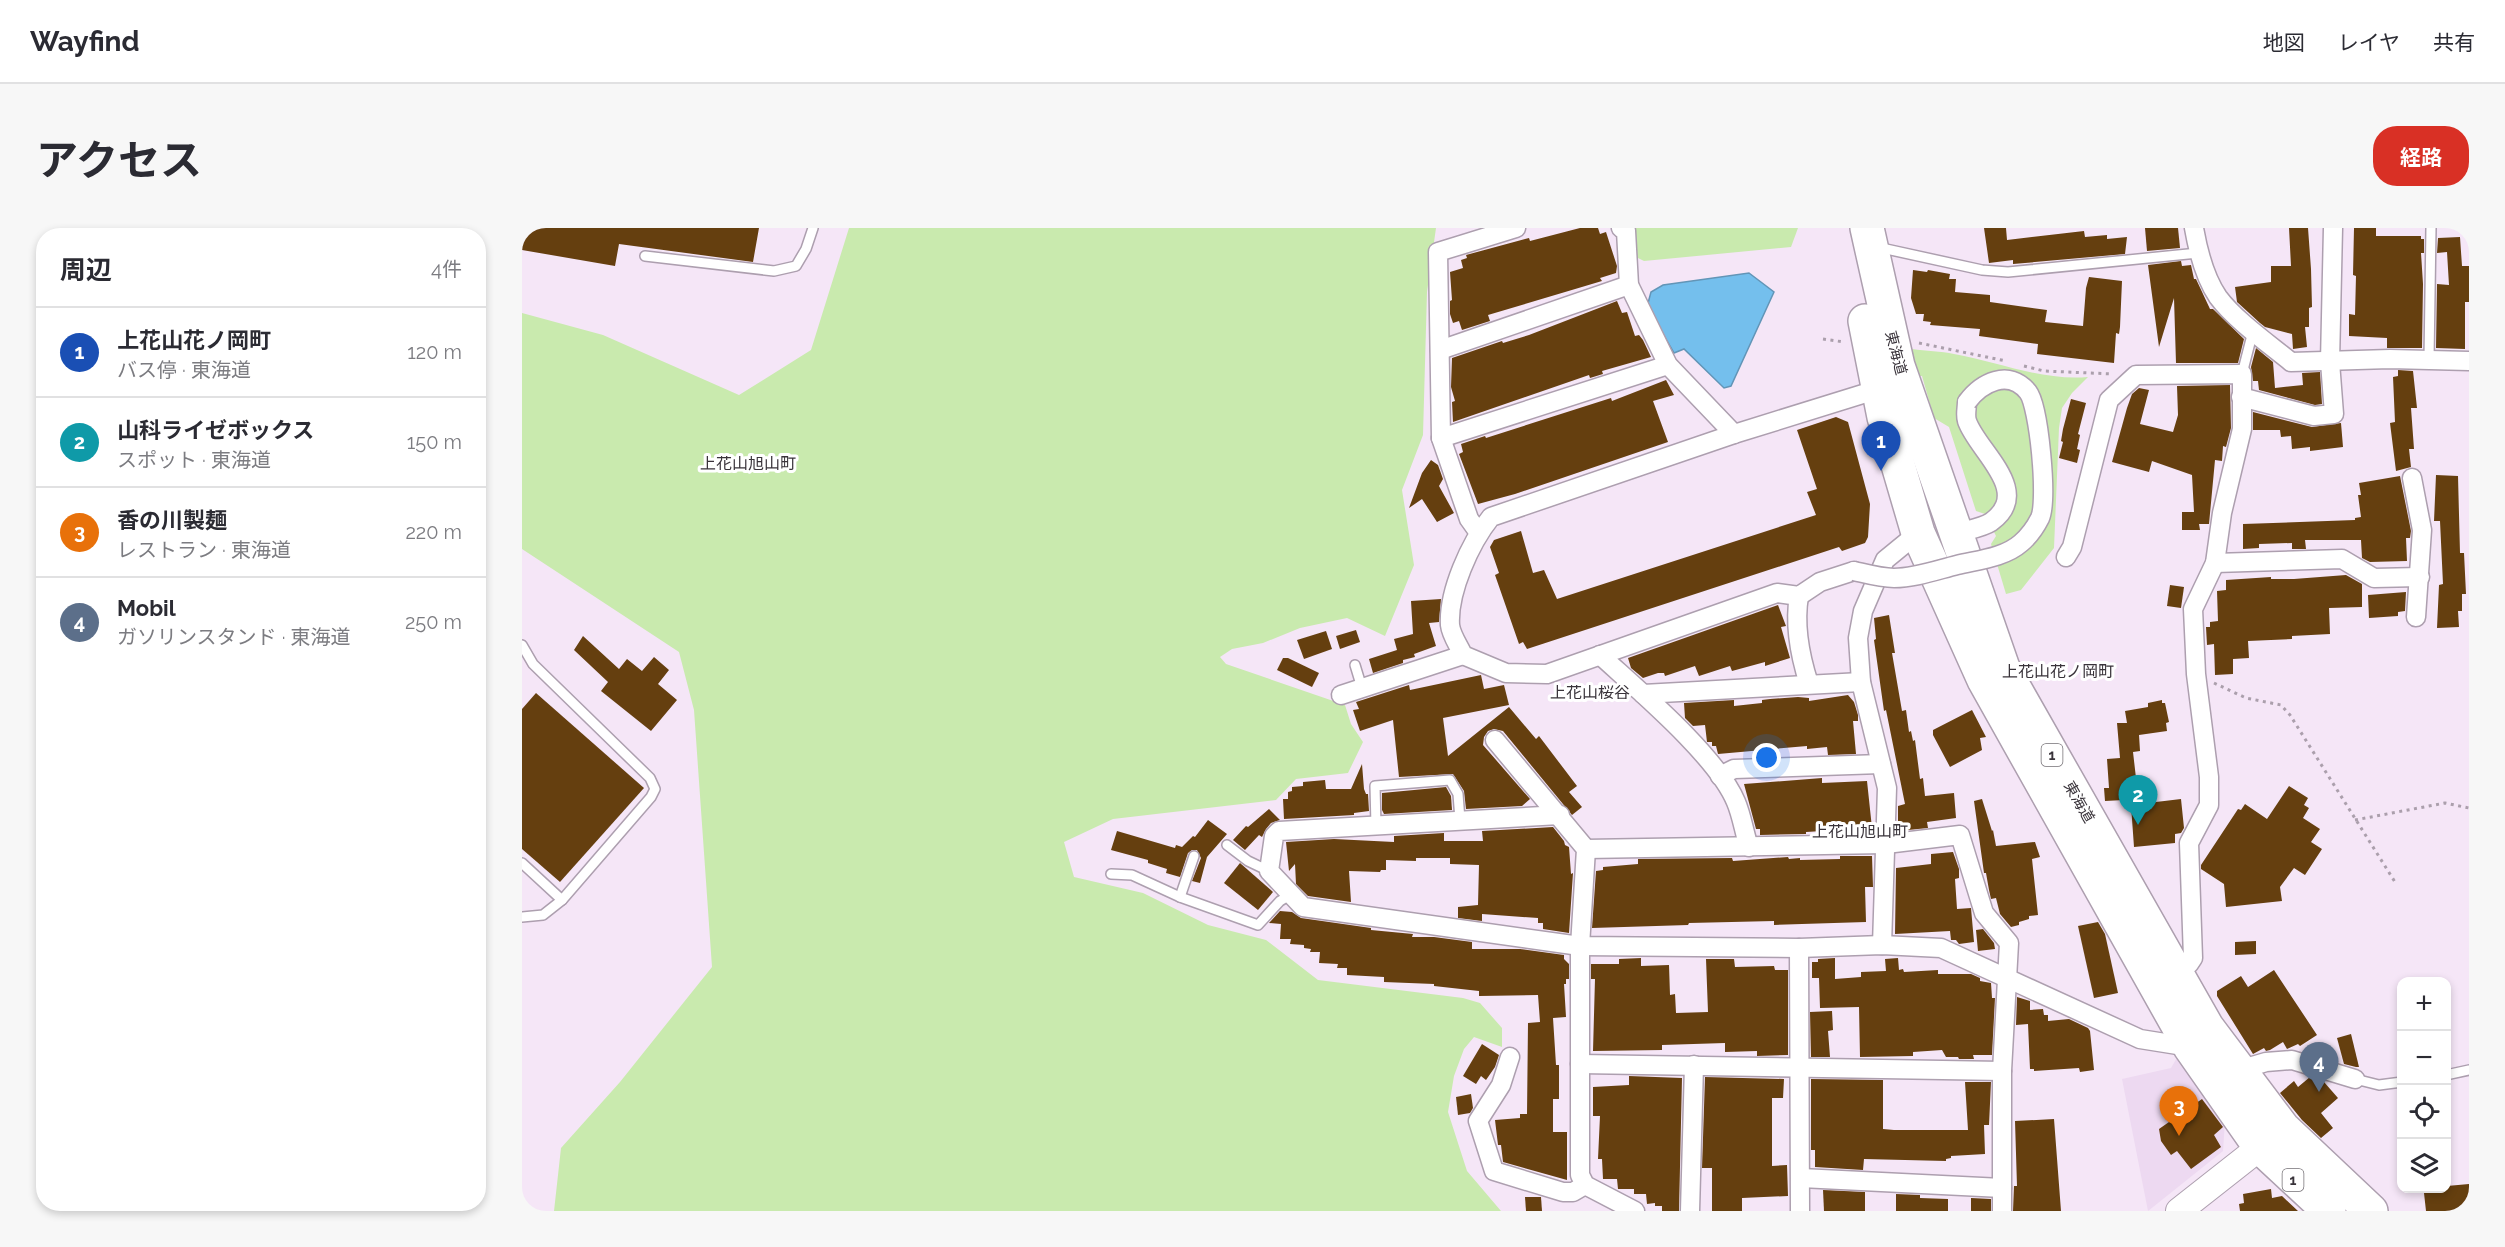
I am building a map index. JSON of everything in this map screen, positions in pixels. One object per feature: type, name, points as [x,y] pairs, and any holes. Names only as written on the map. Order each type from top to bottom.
[{"type":"highway","name":"東海道","points":[[1861,234],[1884,417],[1918,533],[1984,681],[2190,1047],[2272,1138],[2329,1211]]},
{"type":"highway","name":"東海道","points":[[1861,234],[1898,366],[2002,668],[2207,1027],[2239,1070],[2272,1138],[2371,1211]]},
{"type":"street","points":[[1479,533],[1469,519],[1441,438],[1438,252],[1516,228]]},
{"type":"street","points":[[1621,228],[1626,231],[1629,285],[1668,365],[1734,434]]},
{"type":"street","points":[[2194,228],[2198,253],[2218,297],[2253,332],[2291,362],[2429,359],[2446,362],[2469,361]]},
{"type":"street","points":[[2241,397],[2314,416],[2334,414],[2330,362],[2333,228]]},
{"type":"street","points":[[1440,350],[1629,285]]},
{"type":"street","points":[[1441,438],[1668,365]]},
{"type":"street","points":[[2066,558],[2072,547],[2109,400],[2136,375],[2242,374],[2242,429],[2222,513],[2215,563],[2193,609],[2196,674],[2209,777],[2209,805],[2189,843],[2193,958],[2189,964],[2175,972]]},
{"type":"street","points":[[1341,695],[1463,655],[1506,673],[1547,674],[1777,593],[1799,596],[1820,582],[1854,571],[1894,578],[1914,576],[2007,552],[2020,543],[2032,530],[2040,517],[2044,503],[2034,403],[2027,391],[2016,384],[2005,380],[1990,381],[1977,389],[1967,402],[1966,419],[1975,438],[1997,467],[2006,484],[2006,497],[2002,511],[1990,523],[1955,534]]},
{"type":"street","points":[[1463,655],[1450,628],[1452,598],[1479,533],[1491,518],[1734,434],[1879,388]]},
{"type":"street","points":[[2412,478],[2422,531],[2416,617]]},
{"type":"street","points":[[1882,945],[1887,788],[1861,682],[1857,638],[1863,611],[1885,560],[1918,533]]},
{"type":"street","points":[[2215,563],[2342,559],[2374,578],[2420,577]]},
{"type":"street","points":[[1799,596],[1797,611],[1801,659],[1809,684]]},
{"type":"street","points":[[1600,656],[1696,747],[1720,776],[1736,801],[1749,847]]},
{"type":"street","points":[[1642,694],[1861,682]]},
{"type":"street","points":[[1495,740],[1560,815],[1586,849],[1580,946],[1580,1175],[1585,1185],[1635,1211]]},
{"type":"street","points":[[1720,776],[1734,769],[1881,764]]},
{"type":"street","points":[[1560,815],[1279,831],[1274,836],[1269,871],[1303,907],[1580,946],[1799,948],[1882,945],[1941,948],[2140,1039],[2190,1047]]},
{"type":"street","points":[[1586,849],[1886,844],[1960,835],[1984,913],[2009,943],[2002,1071],[2002,1211]]},
{"type":"street","points":[[1799,948],[1800,1211]]},
{"type":"street","points":[[1510,1057],[1501,1085],[1478,1120],[1494,1171],[1563,1192],[1573,1192],[1585,1185]]},
{"type":"street","points":[[2239,1070],[2266,1062],[2292,1060],[2355,1079]]},
{"type":"street","points":[[1580,1064],[2002,1071]]},
{"type":"street","points":[[1690,1211],[1694,1065]]},
{"type":"street","points":[[2179,1211],[2272,1138]]},
{"type":"street","points":[[1801,1178],[2002,1188]]},
{"type":"lane","points":[[645,256],[774,271],[795,266],[806,249],[813,228]]},
{"type":"lane","points":[[2429,359],[2431,228]]},
{"type":"lane","points":[[1861,234],[1884,247],[1982,270],[2008,272],[2198,253]]},
{"type":"lane","points":[[2242,374],[2253,332]]},
{"type":"lane","points":[[522,645],[533,664],[650,778],[654,785],[651,797],[562,900],[543,915],[522,917]]},
{"type":"lane","points":[[1355,665],[1362,688]]},
{"type":"lane","points":[[1376,826],[1375,786],[1450,780],[1458,794],[1460,820]]},
{"type":"lane","points":[[1227,845],[1248,861],[1269,871]]},
{"type":"lane","points":[[1180,897],[1194,856]]},
{"type":"lane","points":[[522,863],[562,900]]},
{"type":"lane","points":[[1111,874],[1132,875],[1180,897],[1258,926],[1280,901],[1290,895]]},
{"type":"lane","points":[[2451,1074],[2469,1070]]},
{"type":"lane","points":[[2355,1079],[2379,1085],[2397,1083]]},
{"type":"path","points":[[1823,339],[1846,342]]},
{"type":"path","points":[[1911,342],[2013,363]]},
{"type":"path","points":[[2023,366],[2044,371],[2136,375]]},
{"type":"path","points":[[2196,674],[2246,698],[2281,705],[2290,714],[2395,882]]},
{"type":"path","points":[[2355,820],[2445,803],[2469,808]]},
{"type":"shaded area","points":[[2178,1056],[2225,1121],[2223,1151],[2148,1211],[2122,1079],[2171,1068]]},
{"type":"green space","points":[[849,228],[1436,228],[1427,292],[1423,435],[1402,490],[1414,565],[1385,636],[1347,618],[1300,628],[1263,643],[1232,649],[1220,657],[1226,664],[1345,705],[1351,724],[1363,742],[1348,773],[1296,779],[1276,800],[1113,819],[1064,842],[1074,877],[1143,893],[1208,925],[1266,940],[1318,980],[1463,998],[1480,1003],[1502,1028],[1502,1047],[1474,1037],[1464,1049],[1454,1076],[1448,1112],[1467,1171],[1501,1211],[554,1211],[561,1148],[620,1082],[712,967],[694,710],[679,652],[522,549],[522,313],[603,335],[739,395],[811,350]]},
{"type":"green space","points":[[1633,228],[1798,228],[1791,247],[1644,261],[1636,257]]},
{"type":"green space","points":[[1912,349],[1971,357],[2037,374],[2088,377],[2072,393],[2062,408],[2059,428],[2054,548],[2021,590],[2006,594],[1991,544],[1996,536],[1985,514],[1976,511],[1949,427],[1934,418],[1922,376],[1916,376]]},
{"type":"water","points":[[1749,273],[1774,292],[1731,386],[1724,388],[1684,349],[1674,353],[1647,307],[1651,292],[1663,285]]},
{"type":"building","points":[[522,228],[759,228],[753,262],[619,244],[615,266],[522,250]]},
{"type":"building","points":[[1580,228],[1598,228],[1600,234],[1606,232],[1617,266],[1616,273],[1600,278],[1602,281],[1488,315],[1490,321],[1462,330],[1459,321],[1453,323],[1450,314],[1450,301],[1452,300],[1450,272],[1463,268],[1461,260],[1467,258],[1466,255],[1529,238],[1530,241]]},
{"type":"building","points":[[1984,228],[2006,228],[2007,240],[2084,231],[2085,237],[2107,235],[2107,239],[2127,237],[2125,254],[2013,264],[2013,260],[1989,263]]},
{"type":"building","points":[[2145,228],[2178,228],[2180,248],[2147,251]]},
{"type":"building","points":[[2289,228],[2308,228],[2311,269],[2312,307],[2309,308],[2309,327],[2305,327],[2307,347],[2293,349],[2292,334],[2265,327],[2260,323],[2237,302],[2235,287],[2271,282],[2271,266],[2291,266]]},
{"type":"building","points":[[2354,228],[2376,228],[2376,236],[2421,236],[2421,239],[2424,239],[2424,253],[2421,253],[2422,348],[2387,348],[2387,338],[2349,336],[2349,314],[2355,315]]},
{"type":"building","points":[[2460,237],[2462,266],[2469,266],[2469,302],[2465,302],[2465,349],[2436,348],[2437,284],[2449,285],[2447,252],[2437,253],[2438,238]]},
{"type":"building","points":[[2181,261],[2182,266],[2191,265],[2194,279],[2210,309],[2213,309],[2244,339],[2238,363],[2176,363],[2174,298],[2159,347],[2148,265]]},
{"type":"building","points":[[1913,270],[1950,274],[1949,279],[1956,279],[1955,292],[1990,295],[1990,302],[2047,310],[2045,322],[2083,326],[2089,277],[2122,281],[2120,327],[2119,334],[2116,333],[2114,363],[2037,354],[2038,344],[1979,336],[1980,329],[1930,325],[1931,322],[1923,321],[1924,314],[1916,314],[1911,298]]},
{"type":"building","points":[[1617,301],[1622,313],[1627,312],[1635,336],[1639,335],[1643,340],[1651,357],[1602,371],[1603,374],[1590,378],[1589,375],[1453,422],[1452,402],[1455,401],[1451,387],[1452,358],[1502,341],[1503,343],[1529,335]]},
{"type":"building","points":[[2256,348],[2273,362],[2275,388],[2303,385],[2302,373],[2320,372],[2322,404],[2315,405],[2259,390],[2258,381],[2253,381],[2251,367]]},
{"type":"building","points":[[2398,370],[2413,371],[2417,408],[2411,408],[2414,449],[2409,449],[2411,467],[2396,471],[2390,423],[2395,422],[2393,377],[2398,376]]},
{"type":"building","points":[[1666,380],[1674,395],[1653,401],[1668,442],[1515,494],[1478,504],[1459,454],[1463,452],[1461,444],[1611,398],[1612,401]]},
{"type":"building","points":[[2230,385],[2231,428],[2226,447],[2223,446],[2222,461],[2215,460],[2209,524],[2199,524],[2200,530],[2182,530],[2182,512],[2194,512],[2192,475],[2152,461],[2149,472],[2112,462],[2127,408],[2132,394],[2139,388],[2149,390],[2140,424],[2173,432],[2178,415],[2177,386]]},
{"type":"building","points":[[2071,399],[2086,403],[2078,434],[2080,435],[2077,449],[2080,450],[2077,463],[2059,458],[2063,429]]},
{"type":"building","points":[[2253,412],[2312,427],[2341,423],[2343,447],[2310,451],[2310,447],[2292,449],[2291,436],[2281,437],[2280,430],[2253,430]]},
{"type":"building","points":[[1836,417],[1848,422],[1870,504],[1868,537],[1865,543],[1842,551],[1839,547],[1527,649],[1523,642],[1519,644],[1495,575],[1499,573],[1490,547],[1494,540],[1521,531],[1533,573],[1544,570],[1557,599],[1816,515],[1807,492],[1817,489],[1797,430]]},
{"type":"building","points":[[1431,460],[1438,465],[1443,479],[1439,486],[1454,513],[1437,522],[1422,499],[1409,508],[1422,473]]},
{"type":"building","points":[[2436,475],[2458,476],[2460,553],[2464,553],[2466,594],[2462,594],[2462,611],[2458,611],[2459,627],[2437,628],[2439,585],[2443,584],[2440,521],[2434,521]]},
{"type":"building","points":[[2400,476],[2411,531],[2410,538],[2406,538],[2407,561],[2370,562],[2362,558],[2361,540],[2305,540],[2306,549],[2292,549],[2292,543],[2259,544],[2259,548],[2243,549],[2243,524],[2355,520],[2361,517],[2359,483]]},
{"type":"building","points":[[2346,575],[2362,584],[2362,607],[2329,608],[2330,634],[2248,641],[2249,658],[2233,659],[2233,674],[2215,675],[2214,644],[2207,645],[2206,627],[2210,627],[2210,622],[2218,621],[2217,591],[2226,590],[2226,580],[2271,577],[2271,579],[2294,579]]},
{"type":"building","points":[[2170,585],[2184,587],[2181,608],[2167,606]]},
{"type":"building","points":[[2406,592],[2405,611],[2398,612],[2398,616],[2369,618],[2368,595]]},
{"type":"building","points":[[1441,599],[1439,622],[1429,623],[1436,646],[1414,654],[1415,657],[1403,660],[1403,663],[1373,673],[1369,659],[1397,650],[1394,639],[1413,634],[1411,601]]},
{"type":"building","points":[[1778,605],[1786,626],[1781,627],[1790,658],[1765,666],[1765,662],[1732,671],[1730,666],[1699,676],[1695,666],[1665,676],[1664,673],[1658,673],[1643,678],[1631,668],[1628,658]]},
{"type":"building","points":[[1889,615],[1895,653],[1892,653],[1902,711],[1906,710],[1909,732],[1911,731],[1913,741],[1915,740],[1920,779],[1923,778],[1925,796],[1954,793],[1956,818],[1927,822],[1928,828],[1898,831],[1898,806],[1905,804],[1886,710],[1884,711],[1874,640],[1876,639],[1874,618]]},
{"type":"building","points":[[1356,630],[1360,642],[1340,649],[1336,636]]},
{"type":"building","points":[[1326,631],[1332,649],[1304,659],[1297,640]]},
{"type":"building","points":[[583,636],[619,669],[627,659],[642,671],[654,657],[669,670],[658,684],[677,700],[651,731],[601,691],[608,682],[574,650]]},
{"type":"building","points":[[1283,658],[1288,658],[1319,673],[1312,687],[1277,670]]},
{"type":"building","points":[[1481,675],[1484,689],[1504,685],[1509,705],[1443,718],[1448,756],[1509,707],[1536,739],[1539,736],[1577,786],[1569,792],[1582,807],[1572,815],[1503,731],[1494,729],[1488,731],[1483,745],[1530,799],[1522,806],[1466,809],[1464,791],[1453,774],[1399,777],[1393,720],[1360,731],[1353,710],[1359,709],[1356,702],[1409,685],[1410,690]]},
{"type":"building","points":[[536,693],[644,788],[560,882],[522,849],[522,709]]},
{"type":"building","points":[[1848,695],[1854,702],[1858,715],[1858,721],[1853,721],[1856,754],[1828,755],[1827,747],[1807,749],[1807,746],[1718,754],[1716,746],[1712,746],[1712,742],[1707,742],[1705,725],[1693,726],[1685,718],[1684,703],[1734,700],[1734,706],[1762,703],[1762,700],[1770,699],[1798,697],[1809,698],[1809,701]]},
{"type":"building","points":[[2162,700],[2162,703],[2165,703],[2169,722],[2166,723],[2167,731],[2139,735],[2140,751],[2133,752],[2136,778],[2142,778],[2143,799],[2105,801],[2104,788],[2109,788],[2107,759],[2120,758],[2117,723],[2127,723],[2125,711],[2148,707],[2148,703]]},
{"type":"building","points":[[1972,710],[1986,737],[1980,738],[1982,750],[1950,767],[1933,735],[1933,730]]},
{"type":"building","points":[[1362,764],[1369,811],[1354,813],[1354,815],[1284,819],[1283,799],[1288,799],[1288,792],[1292,791],[1292,787],[1303,786],[1303,782],[1325,780],[1326,789],[1351,789]]},
{"type":"building","points":[[1822,778],[1822,783],[1867,781],[1872,828],[1806,832],[1806,834],[1760,835],[1760,829],[1756,829],[1744,784]]},
{"type":"building","points":[[2289,786],[2308,798],[2304,805],[2309,808],[2303,818],[2320,829],[2311,842],[2322,849],[2305,875],[2294,868],[2280,887],[2282,901],[2226,907],[2224,884],[2201,869],[2201,865],[2238,809],[2241,810],[2245,804],[2267,819]]},
{"type":"building","points":[[1446,787],[1451,796],[1452,810],[1384,814],[1382,810],[1382,793]]},
{"type":"building","points":[[1982,799],[1996,846],[2035,842],[2040,857],[2032,859],[2038,915],[2029,916],[2029,919],[2019,922],[2019,925],[2011,927],[2000,914],[1996,898],[1991,899],[1986,873],[1984,873],[1974,801]]},
{"type":"building","points":[[2181,799],[2184,828],[2181,833],[2175,834],[2175,843],[2134,847],[2131,805]]},
{"type":"building","points":[[1269,809],[1280,820],[1271,823],[1262,837],[1259,835],[1245,850],[1233,840],[1246,826],[1248,827]]},
{"type":"building","points":[[1208,820],[1227,834],[1207,857],[1200,883],[1192,881],[1201,858],[1197,850],[1188,853],[1180,877],[1166,873],[1167,869],[1148,863],[1148,860],[1111,850],[1117,831],[1175,848],[1176,845],[1182,847],[1193,836],[1195,837]]},
{"type":"building","points":[[1553,827],[1565,845],[1569,847],[1571,874],[1573,873],[1569,933],[1543,929],[1543,923],[1538,923],[1538,918],[1482,914],[1482,921],[1458,918],[1458,907],[1478,905],[1479,865],[1450,864],[1450,858],[1416,858],[1416,861],[1386,860],[1386,870],[1380,872],[1349,871],[1351,902],[1308,896],[1296,884],[1295,864],[1289,871],[1286,842],[1334,839],[1394,842],[1394,836],[1444,833],[1444,841],[1483,841],[1482,831]]},
{"type":"building","points":[[1953,852],[1959,869],[1959,878],[1955,879],[1957,909],[1971,908],[1974,942],[1959,944],[1956,940],[1951,940],[1950,931],[1895,934],[1896,868],[1931,864],[1931,854]]},
{"type":"building","points":[[1840,856],[1872,856],[1873,887],[1865,887],[1866,922],[1774,925],[1774,921],[1592,928],[1596,871],[1603,870],[1603,867],[1638,864],[1638,859],[1732,858],[1733,861],[1788,857],[1789,859],[1800,858],[1800,860],[1840,859]]},
{"type":"building","points":[[1240,863],[1273,892],[1258,910],[1224,883]]},
{"type":"building","points":[[1280,911],[1292,912],[1301,918],[1371,928],[1371,930],[1413,934],[1412,937],[1434,937],[1472,942],[1472,949],[1520,949],[1564,955],[1564,959],[1569,964],[1569,979],[1566,979],[1566,984],[1564,984],[1566,1017],[1553,1018],[1556,1065],[1559,1065],[1559,1099],[1553,1099],[1553,1132],[1567,1132],[1567,1180],[1503,1162],[1501,1145],[1498,1145],[1495,1120],[1520,1118],[1520,1114],[1527,1114],[1528,1023],[1540,1022],[1538,995],[1479,996],[1479,991],[1434,986],[1434,984],[1384,982],[1384,977],[1347,975],[1347,968],[1337,968],[1338,964],[1319,963],[1320,952],[1310,952],[1311,949],[1304,948],[1304,945],[1290,944],[1291,939],[1280,939],[1281,924],[1269,923]]},
{"type":"building","points":[[2098,922],[2105,934],[2118,993],[2094,998],[2078,926]]},
{"type":"building","points":[[1983,929],[1994,943],[1995,949],[1978,951],[1976,930]]},
{"type":"building","points":[[2256,941],[2256,954],[2235,955],[2235,942]]},
{"type":"building","points":[[1641,958],[1641,966],[1669,965],[1670,995],[1675,994],[1676,1013],[1708,1012],[1706,959],[1734,959],[1735,967],[1774,966],[1775,970],[1788,970],[1788,1055],[1757,1056],[1757,1051],[1725,1052],[1725,1043],[1662,1045],[1662,1050],[1593,1051],[1595,979],[1591,979],[1591,964],[1619,964],[1619,959]]},
{"type":"building","points":[[1835,958],[1835,979],[1861,977],[1861,972],[1886,971],[1885,959],[1898,958],[1899,970],[1903,969],[1904,972],[1938,970],[1938,974],[1971,974],[1980,978],[1980,981],[1991,983],[1992,998],[1995,998],[1992,1055],[1973,1055],[1974,1059],[1959,1059],[1958,1057],[1946,1057],[1942,1050],[1913,1052],[1913,1056],[1860,1057],[1859,1007],[1820,1008],[1819,978],[1812,978],[1812,962],[1818,962],[1818,959]]},
{"type":"building","points":[[2274,970],[2317,1035],[2300,1046],[2298,1044],[2287,1049],[2283,1042],[2270,1050],[2266,1051],[2264,1048],[2253,1054],[2217,996],[2217,991],[2241,976],[2248,987]]},
{"type":"building","points":[[2017,997],[2030,1001],[2030,1010],[2043,1009],[2044,1015],[2048,1015],[2048,1021],[2069,1019],[2088,1028],[2094,1070],[2080,1072],[2079,1068],[2034,1071],[2030,1069],[2028,1024],[2016,1025]]},
{"type":"building","points":[[1832,1011],[1833,1030],[1828,1031],[1830,1057],[1811,1057],[1810,1012]]},
{"type":"building","points":[[2351,1034],[2359,1067],[2344,1064],[2337,1038]]},
{"type":"building","points":[[1482,1044],[1499,1055],[1495,1067],[1486,1080],[1481,1076],[1476,1084],[1463,1076]]},
{"type":"building","points":[[1629,1076],[1682,1078],[1679,1211],[1662,1211],[1662,1206],[1655,1206],[1655,1203],[1647,1204],[1646,1194],[1634,1194],[1634,1189],[1618,1189],[1617,1179],[1603,1179],[1602,1159],[1598,1159],[1600,1116],[1593,1116],[1593,1087],[1629,1085]]},
{"type":"building","points":[[1705,1077],[1784,1079],[1783,1098],[1772,1098],[1772,1166],[1787,1165],[1788,1196],[1742,1198],[1742,1211],[1712,1211],[1712,1168],[1702,1168]]},
{"type":"building","points":[[2310,1077],[2324,1082],[2338,1098],[2321,1113],[2333,1128],[2321,1138],[2302,1120],[2280,1093],[2294,1081],[2298,1087]]},
{"type":"building","points":[[1811,1079],[1883,1080],[1883,1129],[1894,1130],[1968,1130],[1965,1082],[1991,1082],[1989,1125],[1984,1125],[1985,1154],[1951,1156],[1946,1161],[1864,1159],[1863,1170],[1815,1167],[1815,1150],[1811,1150]]},
{"type":"building","points":[[1471,1094],[1473,1108],[1470,1113],[1458,1115],[1456,1097]]},
{"type":"building","points":[[2202,1099],[2223,1127],[2214,1135],[2221,1147],[2191,1169],[2177,1151],[2171,1155],[2161,1141],[2159,1129]]},
{"type":"building","points":[[2054,1119],[2061,1211],[2013,1211],[2014,1186],[2017,1186],[2015,1121]]},
{"type":"building","points":[[2469,1184],[2469,1211],[2426,1211],[2424,1193],[2451,1193],[2451,1186]]},
{"type":"building","points":[[2271,1189],[2272,1198],[2282,1196],[2298,1211],[2240,1211],[2239,1204],[2244,1203],[2243,1194]]},
{"type":"building","points":[[1823,1190],[1865,1192],[1865,1211],[1824,1211]]},
{"type":"building","points":[[1896,1194],[1948,1199],[1948,1211],[1896,1211]]},
{"type":"building","points":[[1525,1197],[1541,1197],[1542,1211],[1526,1211]]},
{"type":"building","points":[[1971,1198],[1991,1199],[1991,1211],[1971,1211]]},
{"type":"place","name":"上花山花ノ岡町","points":[[1881,471]]},
{"type":"place","name":"山科ライゼボックス","points":[[2138,825]]},
{"type":"place","name":"Mobil","points":[[2319,1092]]},
{"type":"place","name":"香の川製麺","points":[[2179,1136]]},
{"type":"district","name":"上花山旭山町","points":[[748,463]]},
{"type":"district","name":"上花山花ノ岡町","points":[[2058,671]]},
{"type":"district","name":"上花山桜谷","points":[[1590,692]]},
{"type":"district","name":"上花山旭山町","points":[[1860,831]]}]
